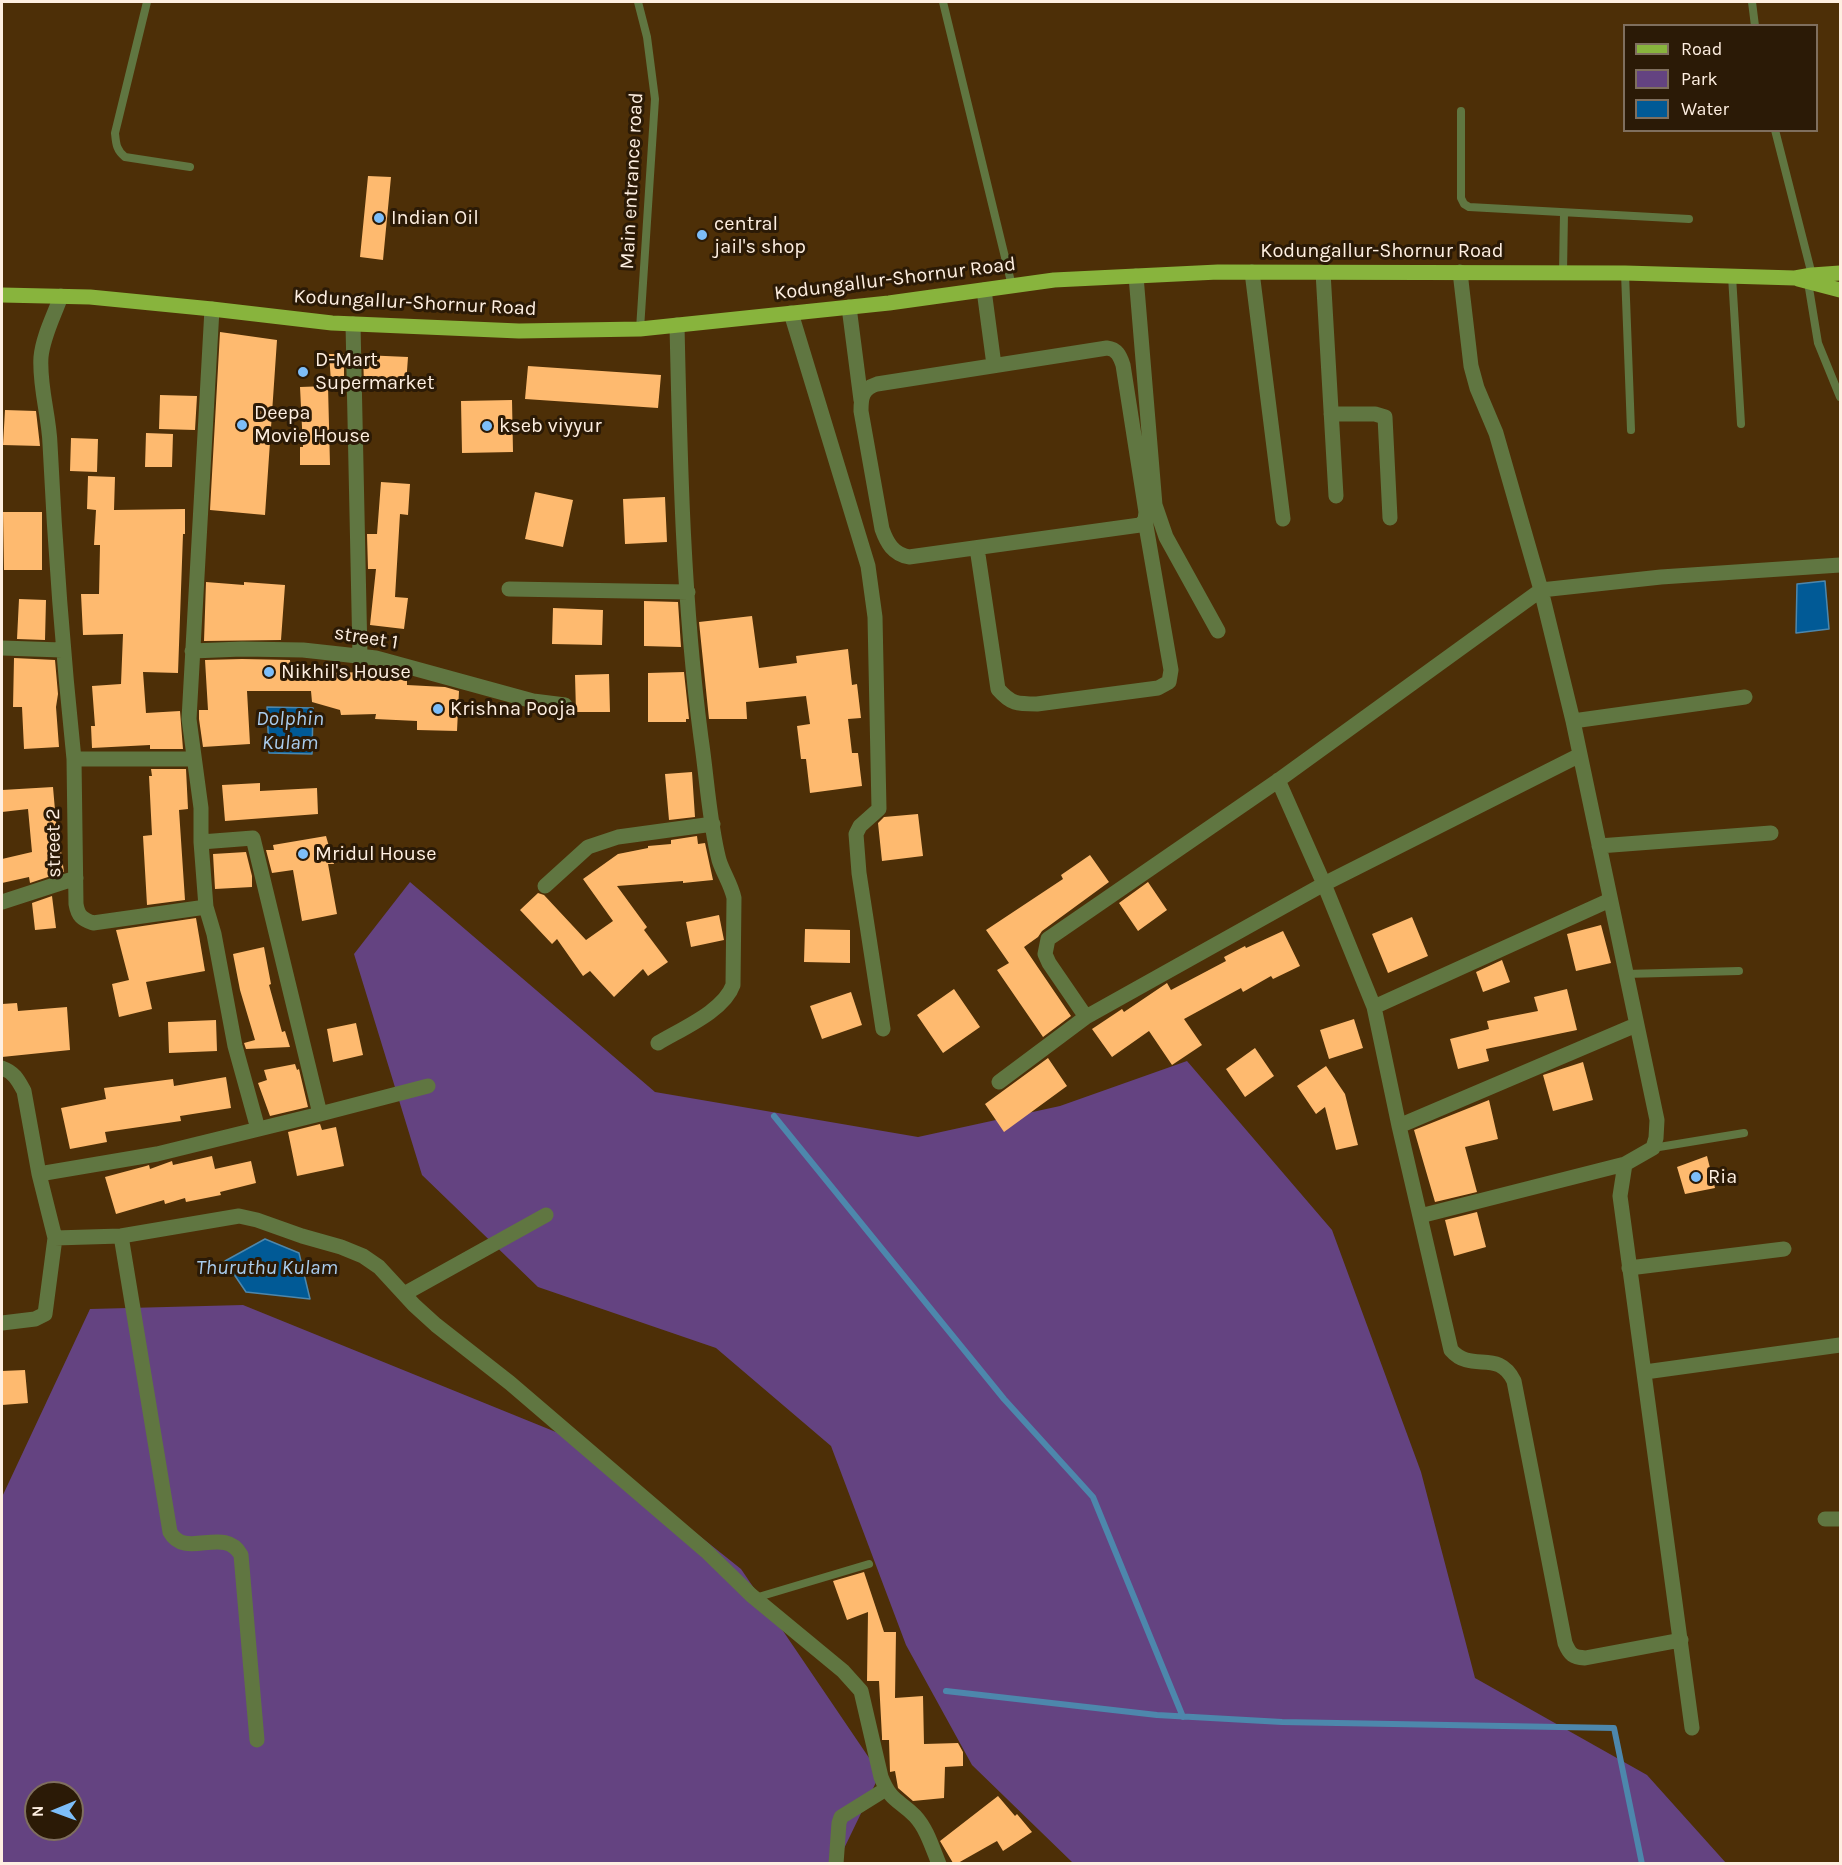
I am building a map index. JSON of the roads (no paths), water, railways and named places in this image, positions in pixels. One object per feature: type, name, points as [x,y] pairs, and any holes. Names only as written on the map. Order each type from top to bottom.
[{"type":"main road","name":"Kodungallur-Shornur Road","points":[[2,295],[90,297],[353,324],[519,331],[677,325],[791,314],[1054,280],[1137,276],[1252,272],[1563,272],[1805,278]]},
{"type":"main road","points":[[1805,278],[1840,273]]},
{"type":"main road","points":[[1805,278],[1840,290]]},
{"type":"street","points":[[1252,272],[1283,519]]},
{"type":"street","points":[[1323,272],[1336,496]]},
{"type":"street","points":[[1420,1216],[1625,1164],[1653,1148],[1657,1120],[1573,721],[1541,590],[1496,434],[1477,388],[1471,366],[1460,272]]},
{"type":"street","points":[[1137,276],[1155,505],[1166,537],[1218,631]]},
{"type":"street","points":[[984,290],[994,365]]},
{"type":"street","name":"street 2","points":[[61,296],[44,342],[41,357],[49,419],[62,650],[74,759],[77,914],[93,923],[206,907]]},
{"type":"street","points":[[849,307],[861,411],[882,529],[886,540],[899,555],[909,556],[977,548],[1133,526],[1140,525],[1145,520]]},
{"type":"street","points":[[212,309],[189,719],[201,808],[206,907],[214,934],[235,1046],[258,1129]]},
{"type":"street","points":[[791,314],[868,566],[875,617],[879,809],[860,826],[856,834],[859,873],[883,1029]]},
{"type":"street","points":[[353,324],[360,656]]},
{"type":"street","points":[[658,1042],[717,1006],[729,995],[733,985],[734,898],[731,885],[720,862],[694,687],[680,454],[677,325]]},
{"type":"street","points":[[861,400],[868,387],[876,384],[1107,348],[1116,351],[1123,365],[1146,512],[1145,520],[1171,670],[1169,682],[1158,688],[1037,704],[1020,704],[1008,700],[998,689],[977,548]]},
{"type":"street","points":[[1331,414],[1375,414],[1385,417],[1390,518]]},
{"type":"street","points":[[1086,1017],[1048,963],[1045,954],[1048,939],[1278,780],[1541,590],[1661,577],[1840,565]]},
{"type":"street","points":[[509,589],[688,592]]},
{"type":"street","points":[[2,648],[62,650]]},
{"type":"street","name":"street 1","points":[[192,651],[303,650],[376,658],[533,701],[565,705]]},
{"type":"street","points":[[1573,721],[1745,697]]},
{"type":"street","points":[[999,1082],[1086,1017],[1324,884],[1580,755]]},
{"type":"street","points":[[74,759],[194,759]]},
{"type":"street","points":[[1278,780],[1374,1006],[1399,1126],[1451,1350],[1457,1357],[1467,1361],[1497,1363],[1509,1370],[1514,1381],[1565,1643],[1569,1653],[1574,1657],[1585,1658],[1681,1640]]},
{"type":"street","points":[[545,886],[588,847],[597,843],[618,837],[713,824]]},
{"type":"street","points":[[1599,846],[1771,833]]},
{"type":"street","points":[[201,842],[253,838],[320,1114]]},
{"type":"street","points":[[2,902],[75,878]]},
{"type":"street","points":[[1374,1006],[1610,900]]},
{"type":"street","points":[[1399,1126],[1636,1024]]},
{"type":"street","points":[[2,1068],[18,1078],[24,1091],[39,1173],[55,1238],[45,1314],[35,1319],[2,1323]]},
{"type":"street","points":[[39,1173],[157,1154],[428,1086]]},
{"type":"street","points":[[1625,1164],[1620,1196],[1692,1728]]},
{"type":"street","points":[[404,1294],[546,1215]]},
{"type":"street","points":[[55,1238],[121,1236],[239,1216],[341,1247],[363,1256],[379,1267],[436,1325],[510,1383],[706,1551],[755,1598],[843,1671],[861,1691],[881,1777],[886,1789],[893,1800],[914,1815],[924,1829],[939,1863]]},
{"type":"street","points":[[121,1236],[170,1532],[174,1540],[181,1544],[222,1542],[237,1548],[241,1555],[257,1740]]},
{"type":"street","points":[[1629,1268],[1784,1249]]},
{"type":"street","points":[[1645,1372],[1840,1345]]},
{"type":"street","points":[[1825,1519],[1840,1519]]},
{"type":"street","points":[[836,1863],[839,1823],[842,1817],[886,1789]]},
{"type":"lane","points":[[147,2],[115,133],[116,145],[125,157],[190,167]]},
{"type":"lane","name":"Main entrance road","points":[[638,2],[648,37],[655,99],[640,328]]},
{"type":"lane","points":[[943,2],[1012,286]]},
{"type":"lane","points":[[1752,2],[1755,24]]},
{"type":"lane","points":[[1461,111],[1461,198],[1464,204],[1480,209],[1689,219]]},
{"type":"lane","points":[[1775,132],[1818,343],[1840,397]]},
{"type":"lane","points":[[1563,272],[1564,213]]},
{"type":"lane","points":[[1625,273],[1631,430]]},
{"type":"lane","points":[[1732,276],[1742,424]]},
{"type":"lane","points":[[1625,974],[1738,971]]},
{"type":"lane","points":[[1653,1148],[1744,1133]]},
{"type":"lane","points":[[755,1598],[868,1564]]},
{"type":"water","points":[[1825,581],[1829,629],[1796,633],[1797,584]]},
{"type":"water","name":"Dolphin Kulam","points":[[267,707],[313,708],[312,754],[269,753]]},
{"type":"water","name":"Thuruthu Kulam","points":[[265,1239],[299,1253],[310,1299],[246,1292],[225,1261]]},
{"type":"waterway","points":[[774,1116],[1004,1399],[1093,1497],[1183,1717]]},
{"type":"waterway","points":[[946,1691],[1157,1715],[1282,1722],[1614,1728],[1642,1864]]},
{"type":"place","name":"Indian Oil","points":[[379,218]]},
{"type":"place","name":"central jail's shop","points":[[702,235]]},
{"type":"place","name":"D-Mart Supermarket","points":[[303,372]]},
{"type":"place","name":"Deepa Movie House","points":[[242,425]]},
{"type":"place","name":"kseb viyyur","points":[[487,426]]},
{"type":"place","name":"Nikhil's House","points":[[269,672]]},
{"type":"place","name":"Krishna Pooja","points":[[438,709]]},
{"type":"place","name":"Mridul House","points":[[303,854]]},
{"type":"place","name":"Ria","points":[[1696,1177]]}]
